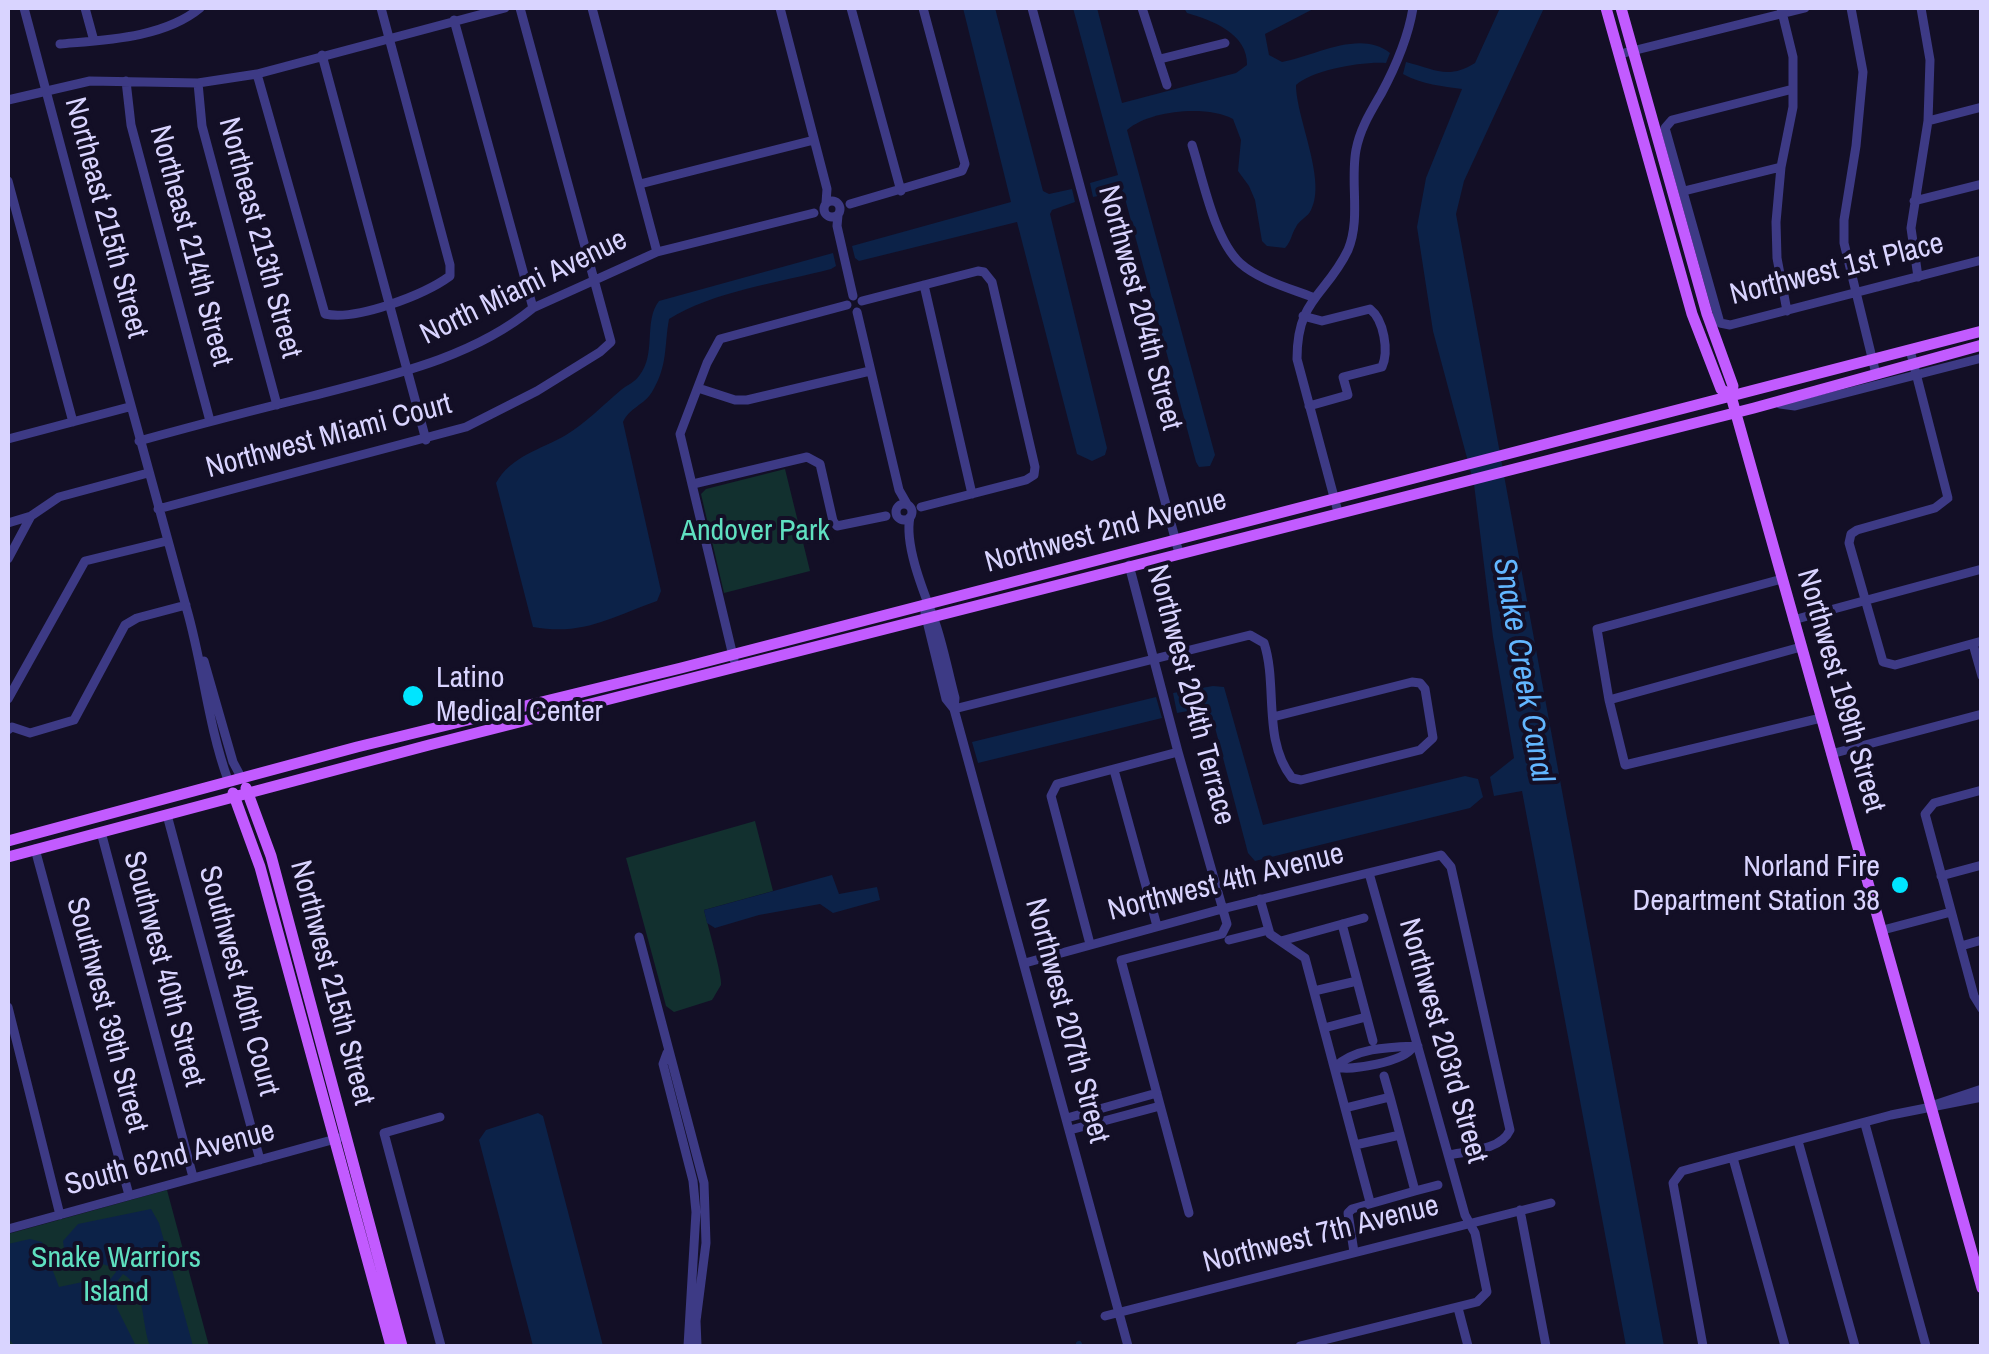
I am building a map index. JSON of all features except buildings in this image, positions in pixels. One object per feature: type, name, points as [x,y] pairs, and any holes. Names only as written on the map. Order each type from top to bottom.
[{"type":"main road","name":"Northwest 199th Street","points":[[1606,8],[1692,314],[1720,390],[1731,396]]},
{"type":"main road","name":"Northwest 199th Street","points":[[1620,8],[1707,314],[1734,386],[1731,396],[1735,412],[1982,1288]]},
{"type":"main road","name":"Northwest 2nd Avenue","points":[[8,841],[440,728],[929,618],[1128,559],[1981,332]]},
{"type":"main road","name":"Northwest 2nd Avenue","points":[[1503,462],[1592,448],[1876,374],[1914,370],[1982,345]]},
{"type":"main road","name":"Northwest 2nd Avenue","points":[[8,856],[444,742],[926,604],[1128,559]]},
{"type":"main road","name":"Northwest 215th Street","points":[[234,779],[268,844],[286,938],[402,1346]]},
{"type":"main road","name":"Northwest 215th Street","points":[[341,1138],[391,1346]]},
{"type":"street","name":"Northeast 215th Street","points":[[24,8],[139,440]]},
{"type":"street","points":[[86,8],[94,41]]},
{"type":"street","points":[[60,44],[179,23],[200,8]]},
{"type":"street","points":[[256,74],[325,314],[335,316],[389,304],[439,284],[450,276],[450,265],[381,8]]},
{"type":"street","points":[[8,100],[90,81],[198,83],[256,74],[505,8]]},
{"type":"street","points":[[520,8],[594,278]]},
{"type":"street","points":[[592,8],[657,252]]},
{"type":"street","points":[[782,8],[854,301]]},
{"type":"street","points":[[851,8],[901,190]]},
{"type":"street","name":"North Miami Avenue","points":[[139,440],[409,371],[469,347],[533,308],[657,252],[962,172],[964,164],[923,8]]},
{"type":"street","name":"Northwest 204th Street","points":[[1032,8],[1178,546]]},
{"type":"street","points":[[1142,8],[1167,85]]},
{"type":"street","points":[[1336,506],[1297,359],[1298,332],[1312,298],[1348,249],[1355,221],[1353,166],[1357,144],[1402,47],[1413,8]]},
{"type":"street","points":[[1620,54],[1782,10],[1804,8]]},
{"type":"street","points":[[1851,8],[1863,72],[1844,220],[1854,293],[1876,374]]},
{"type":"street","points":[[1918,276],[1911,228],[1928,121],[1930,60],[1921,8]]},
{"type":"street","points":[[1782,10],[1792,57],[1793,89],[1791,123],[1781,167],[1777,258],[1787,311]]},
{"type":"street","points":[[454,20],[533,308]]},
{"type":"street","points":[[1160,60],[1225,43]]},
{"type":"street","points":[[322,56],[426,440]]},
{"type":"street","name":"Northeast 214th Street","points":[[126,81],[131,125],[210,422]]},
{"type":"street","name":"Northeast 213th Street","points":[[198,83],[202,126],[276,405]]},
{"type":"street","points":[[1781,167],[1684,191],[1665,128],[1672,120],[1793,89]]},
{"type":"street","points":[[1928,121],[1982,107]]},
{"type":"street","points":[[640,184],[814,140]]},
{"type":"street","points":[[1192,145],[1222,238],[1240,262],[1264,278],[1312,298]]},
{"type":"street","points":[[8,181],[73,422]]},
{"type":"street","points":[[1914,201],[1982,184]]},
{"type":"street","name":"Northwest 1st Place","points":[[1684,191],[1720,323],[1730,325],[1982,260]]},
{"type":"street","points":[[693,484],[806,457],[820,464],[832,521],[845,527],[1034,475],[1036,467],[992,282],[984,272],[854,301],[720,339],[680,434],[734,661]]},
{"type":"street","name":"Northwest Miami Court","points":[[158,510],[426,440],[466,427],[537,390],[611,342],[594,278]]},
{"type":"street","points":[[924,285],[972,494]]},
{"type":"street","name":"Northwest 207th Street","points":[[854,301],[850,311],[857,312],[946,699],[954,709],[1128,1346]]},
{"type":"street","points":[[1303,316],[1322,321],[1370,309],[1378,316],[1386,357],[1382,367],[1343,376],[1348,395],[1309,406]]},
{"type":"street","points":[[1910,350],[1948,498],[1935,508],[1852,534],[1849,544],[1883,662],[1894,665],[1977,642],[1982,676]]},
{"type":"street","points":[[1772,402],[1796,406],[1914,370],[1982,358]]},
{"type":"street","points":[[698,388],[746,400],[870,370]]},
{"type":"street","points":[[8,439],[129,407]]},
{"type":"street","points":[[1588,434],[1592,448]]},
{"type":"street","name":"Northwest 215th Street","points":[[139,440],[195,637],[213,682],[234,779]]},
{"type":"street","points":[[8,522],[31,516],[58,497],[148,473]]},
{"type":"street","points":[[8,559],[31,516]]},
{"type":"street","points":[[8,700],[86,562],[167,540]]},
{"type":"street","name":"Northwest 204th Terrace","points":[[1128,559],[1226,920],[1222,934],[1122,960],[1157,1093]]},
{"type":"street","points":[[1793,620],[1982,569]]},
{"type":"street","points":[[1782,579],[1596,629],[1624,765],[1820,718]]},
{"type":"street","points":[[9,726],[30,734],[74,720],[125,624],[186,605]]},
{"type":"street","points":[[954,709],[1242,635],[1258,638],[1268,654],[1272,717],[1286,770],[1292,778],[1302,780],[1420,750],[1431,743],[1433,733],[1425,689],[1412,682],[1272,717]]},
{"type":"street","points":[[1608,700],[1801,648]]},
{"type":"street","points":[[1831,754],[1982,714]]},
{"type":"street","points":[[440,728],[444,742]]},
{"type":"street","points":[[1090,944],[1052,788],[1178,752]]},
{"type":"street","points":[[1114,770],[1157,926]]},
{"type":"street","points":[[1982,790],[1934,803],[1927,809],[1926,819],[1974,996],[1982,1009]]},
{"type":"street","name":"Southwest 40th Court","points":[[167,814],[260,1160]]},
{"type":"street","name":"Southwest 40th Street","points":[[100,832],[192,1177]]},
{"type":"street","name":"Southwest 39th Street","points":[[34,849],[129,1195]]},
{"type":"street","name":"Northwest 4th Avenue","points":[[1025,963],[1222,908],[1262,905],[1441,855],[1451,866],[1510,1130],[1508,1137],[1498,1144],[1449,1155]]},
{"type":"street","points":[[1942,876],[1982,865]]},
{"type":"street","name":"Northwest 203rd Street","points":[[1369,872],[1416,1047],[1488,1287],[1477,1302],[1458,1308]]},
{"type":"street","points":[[1262,905],[1269,930],[1305,958],[1370,1202]]},
{"type":"street","points":[[1882,930],[1951,912]]},
{"type":"street","points":[[1282,941],[1364,918]]},
{"type":"street","points":[[1342,924],[1372,1041]]},
{"type":"street","points":[[1230,940],[1269,930]]},
{"type":"street","points":[[639,937],[704,1182],[706,1243],[696,1321],[697,1346]]},
{"type":"street","points":[[1960,946],[1982,940]]},
{"type":"street","points":[[1314,992],[1357,981]]},
{"type":"street","points":[[8,1007],[60,1215]]},
{"type":"street","points":[[1324,1028],[1366,1016]]},
{"type":"street","points":[[1368,1058],[1379,1047],[1416,1047]]},
{"type":"street","points":[[1335,1067],[1342,1060],[1368,1058],[1380,1065],[1408,1055],[1416,1047]]},
{"type":"street","points":[[667,1053],[663,1064],[691,1171],[696,1212],[688,1346]]},
{"type":"street","points":[[1384,1076],[1414,1192]]},
{"type":"street","points":[[1932,1106],[1982,1088]]},
{"type":"street","points":[[1067,1118],[1157,1093],[1189,1214]]},
{"type":"street","points":[[1703,1346],[1673,1183],[1676,1176],[1682,1171],[1982,1096]]},
{"type":"street","points":[[1346,1108],[1390,1097]]},
{"type":"street","points":[[1132,1100],[1135,1112]]},
{"type":"street","points":[[1118,1104],[1121,1116]]},
{"type":"street","points":[[1070,1130],[1160,1106]]},
{"type":"street","points":[[440,1117],[384,1133],[441,1346]]},
{"type":"street","points":[[1864,1124],[1926,1346]]},
{"type":"street","points":[[1356,1146],[1400,1135]]},
{"type":"street","name":"South 62nd Avenue","points":[[8,1229],[341,1138]]},
{"type":"street","points":[[1798,1141],[1855,1346]]},
{"type":"street","points":[[1733,1158],[1785,1346]]},
{"type":"street","points":[[1354,1252],[1348,1213],[1370,1202],[1438,1185]]},
{"type":"street","name":"Northwest 7th Avenue","points":[[1104,1316],[1551,1203]]},
{"type":"street","points":[[1520,1210],[1546,1346]]},
{"type":"street","points":[[1300,1346],[1458,1308],[1468,1346]]},
{"type":"green space","name":"Andover Park","points":[[785,469],[810,571],[724,593],[701,494],[706,489]]},
{"type":"green space","points":[[755,821],[773,891],[704,910],[721,985],[712,1000],[674,1012],[666,1006],[626,858]]},
{"type":"green space","name":"Snake Warriors Island","points":[[167,1190],[209,1346],[8,1346],[8,1234]]},
{"type":"water","points":[[963,8],[995,8],[1043,191],[1049,194],[1072,189],[1075,202],[1050,214],[1107,448],[1105,455],[1092,461],[1077,454],[1017,222],[859,261],[855,258],[852,246],[1011,202]]},
{"type":"water","points":[[1073,8],[1097,8],[1122,103],[1236,73],[1247,65],[1246,54],[1235,37],[1184,8],[1315,8],[1265,34],[1269,55],[1282,62],[1351,44],[1378,46],[1390,53],[1386,63],[1338,68],[1296,85],[1313,166],[1315,197],[1310,212],[1297,225],[1285,248],[1267,246],[1262,241],[1255,200],[1238,171],[1241,140],[1233,119],[1209,112],[1179,112],[1150,118],[1127,130],[1215,455],[1210,466],[1199,467],[1196,462],[1123,191],[1093,197],[1090,183],[1118,175]]},
{"type":"water","name":"Snake Creek Canal","points":[[1500,8],[1544,8],[1464,181],[1456,214],[1664,1346],[1626,1346],[1522,791],[1494,796],[1490,777],[1514,758],[1493,637],[1474,484],[1433,331],[1417,227],[1426,178],[1462,89],[1410,78],[1403,74],[1406,62],[1449,72],[1475,63]]},
{"type":"water","points":[[833,253],[836,266],[831,269],[726,295],[669,319],[657,382],[623,422],[661,591],[657,601],[583,627],[533,627],[496,483],[502,474],[518,460],[574,430],[637,378],[647,358],[652,318],[659,301]]},
{"type":"water","points":[[1224,687],[1263,825],[1465,776],[1478,779],[1483,797],[1470,808],[1255,861],[1248,853],[1212,716],[1204,708],[1177,713],[1173,693]]},
{"type":"water","points":[[1156,697],[1162,718],[978,763],[972,742]]},
{"type":"water","points":[[832,875],[839,894],[877,887],[880,900],[833,913],[820,904],[715,928],[707,923],[704,910]]},
{"type":"water","points":[[538,1113],[543,1116],[603,1346],[533,1346],[479,1140],[486,1130]]},
{"type":"water","name":"Snake Warriors Island","points":[[151,1209],[159,1223],[193,1346],[150,1346],[136,1288],[123,1274],[115,1284],[117,1308],[136,1346],[15,1346],[8,1338],[8,1244],[30,1239],[42,1242],[59,1287],[92,1280],[108,1282],[116,1272],[114,1268],[97,1262],[75,1264],[65,1256],[63,1241],[78,1224]]},
{"type":"place","name":"Latino Medical Center","points":[[413,696]]},
{"type":"place","name":"Norland Fire Department Station 38","points":[[1900,885]]}]
